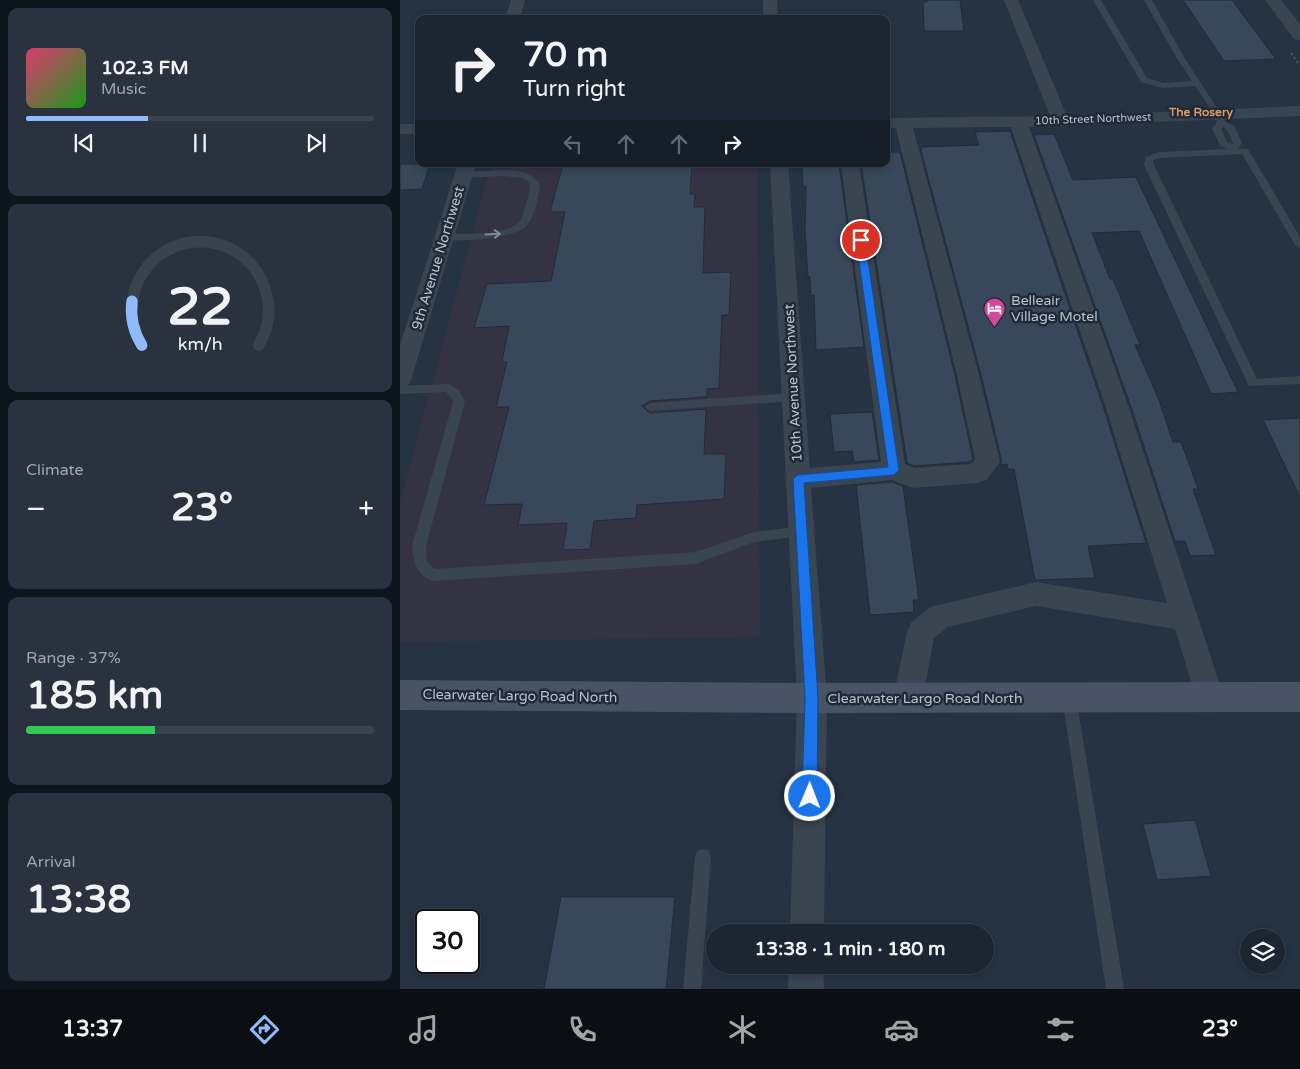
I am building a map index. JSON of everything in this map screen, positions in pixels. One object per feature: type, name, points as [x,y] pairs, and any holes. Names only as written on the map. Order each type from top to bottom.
[{"type":"main road","name":"Clearwater Largo Road North","points":[[400,694],[812,698],[1300,697]]},
{"type":"street","points":[[513,15],[518,0]]},
{"type":"street","points":[[770,0],[772,15]]},
{"type":"street","points":[[1011,0],[1061,121]]},
{"type":"street","points":[[1273,0],[1300,35]]},
{"type":"street","name":"10th Street Northwest","points":[[894,123],[1220,119],[1300,111]]},
{"type":"street","points":[[1018,122],[1064,250],[1166,554],[1209,697]]},
{"type":"street","points":[[798,479],[894,470],[913,478],[977,474],[988,462],[966,365],[894,123]]},
{"type":"street","points":[[400,129],[415,129]]},
{"type":"street","name":"10th Avenue Northwest","points":[[779,167],[812,698],[807,924]]},
{"type":"street","points":[[850,167],[894,470]]},
{"type":"street","name":"9th Avenue Northwest","points":[[400,380],[465,169]]},
{"type":"street","points":[[908,698],[921,632],[940,616],[1036,594],[1185,618]]},
{"type":"street","points":[[806,974],[806,989]]},
{"type":"lane","points":[[1097,0],[1144,80],[1150,85],[1197,83]]},
{"type":"lane","points":[[1148,0],[1180,57],[1220,119],[1232,128],[1238,143],[1234,150]]},
{"type":"lane","points":[[1220,119],[1216,128],[1223,144],[1234,150]]},
{"type":"lane","points":[[1300,245],[1245,152],[1234,150],[1160,155],[1149,159],[1149,165],[1253,383],[1300,380]]},
{"type":"lane","points":[[444,237],[504,233],[524,225],[527,219],[535,184],[532,178],[524,174],[465,169]]},
{"type":"lane","points":[[400,380],[448,388],[455,393],[459,402],[419,546],[419,561],[424,570],[432,575],[696,558],[754,537],[801,531]]},
{"type":"lane","points":[[650,407],[793,398]]},
{"type":"lane","points":[[1069,697],[1115,989]]},
{"type":"lane","points":[[692,989],[703,856]]},
{"type":"shaded area","points":[[490,167],[757,167],[760,637],[400,642],[400,502]]},
{"type":"building","points":[[927,0],[960,0],[964,31],[924,31],[923,2],[927,2]]},
{"type":"building","points":[[1183,0],[1232,0],[1276,59],[1224,61]]},
{"type":"building","points":[[1010,131],[1104,409],[1146,543],[1088,546],[1095,578],[1035,580],[1014,469],[1008,469],[1007,464],[1000,465],[1002,462],[981,375],[921,151],[922,147],[979,145],[975,132]]},
{"type":"building","points":[[1054,134],[1073,180],[1136,177],[1238,392],[1211,394],[1139,231],[1092,233],[1110,279],[1113,279],[1140,345],[1135,345],[1159,400],[1173,442],[1181,442],[1198,489],[1193,489],[1216,555],[1190,556],[1185,541],[1175,541],[1131,407],[1034,135]]},
{"type":"building","points":[[890,152],[900,152],[955,375],[973,459],[970,462],[914,466],[907,463],[861,167],[890,167]]},
{"type":"building","points":[[400,164],[415,164],[415,167],[429,167],[422,189],[400,190]]},
{"type":"building","points":[[562,167],[692,167],[690,194],[695,194],[694,207],[705,207],[703,273],[731,272],[729,315],[722,315],[719,388],[707,389],[707,397],[650,401],[642,406],[650,413],[706,409],[704,454],[726,454],[724,499],[637,505],[636,518],[594,521],[590,549],[563,550],[567,523],[518,525],[522,504],[484,505],[509,407],[496,407],[507,362],[502,362],[509,326],[474,328],[487,284],[551,281],[565,212],[550,212]]},
{"type":"building","points":[[802,167],[839,167],[864,347],[816,350],[814,295],[811,296],[810,277],[808,277],[805,231],[806,186],[803,186]]},
{"type":"building","points":[[872,412],[879,460],[854,462],[852,451],[834,452],[830,414]]},
{"type":"building","points":[[1300,418],[1300,497],[1263,420]]},
{"type":"building","points":[[892,482],[903,486],[919,600],[913,600],[914,612],[870,615],[856,485]]},
{"type":"building","points":[[1195,820],[1211,876],[1157,880],[1143,824]]},
{"type":"building","points":[[561,897],[675,897],[666,989],[544,989]]},
{"type":"place","name":"Belleair Village Motel","points":[[995,327]]},
{"type":"district","name":"The Rosery","points":[[1201,112]]},
{"type":"route","points":[[810,796],[812,698],[798,479],[894,470],[861,240]]}]
